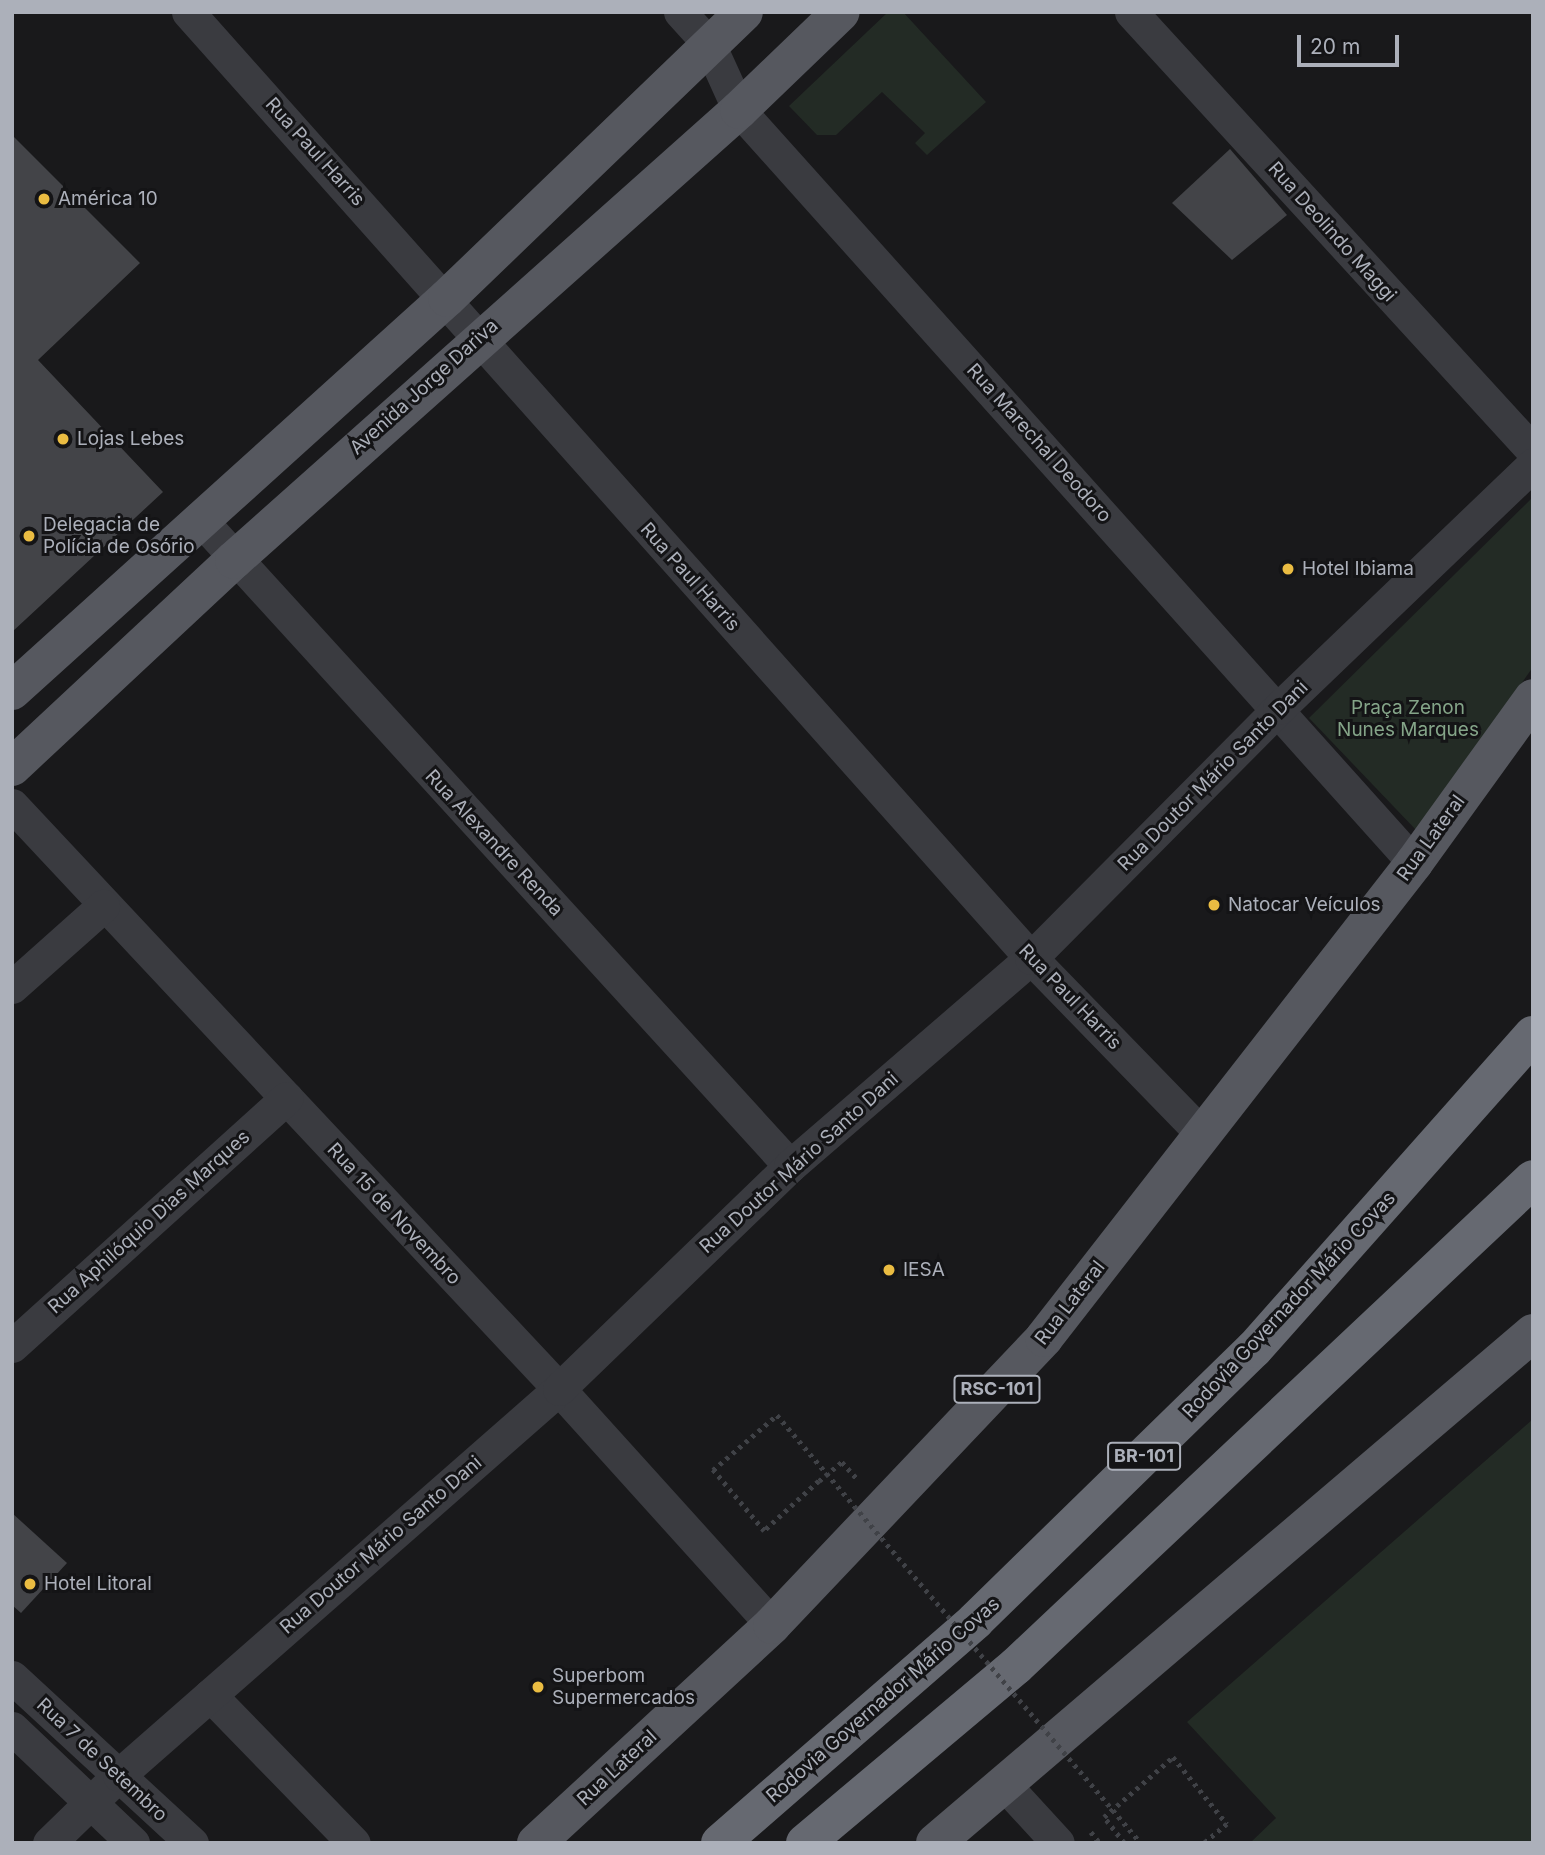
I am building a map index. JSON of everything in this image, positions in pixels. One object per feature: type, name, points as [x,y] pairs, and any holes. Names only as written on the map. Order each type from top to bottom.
[{"type":"highway","name":"Rodovia Governador Mário Covas","points":[[720,1843],[975,1621],[1254,1349],[1533,1035]]},
{"type":"highway","points":[[805,1843],[1016,1666],[1533,1179]]},
{"type":"main road","points":[[12,691],[199,519],[447,298],[744,12]]},
{"type":"main road","name":"Avenida Jorge Dariva","points":[[12,767],[477,339],[739,110],[841,12]]},
{"type":"main road","name":"Rua Lateral","points":[[536,1843],[772,1625],[885,1510],[1044,1338],[1200,1133],[1414,863],[1533,698]]},
{"type":"main road","points":[[935,1843],[1533,1333]]},
{"type":"street","name":"Rua Paul Harris","points":[[188,12],[447,298],[477,339],[1031,958],[1200,1133]]},
{"type":"street","name":"Rua Marechal Deodoro","points":[[680,12],[709,44],[739,110],[1279,708],[1414,863]]},
{"type":"street","name":"Rua Deolindo Maggi","points":[[1131,12],[1533,451]]},
{"type":"street","name":"Rua Doutor Mário Santo Dani","points":[[48,1843],[119,1775],[559,1390],[790,1166],[1031,958],[1279,708],[1533,464]]},
{"type":"street","name":"Rua Alexandre Renda","points":[[199,519],[790,1166]]},
{"type":"street","name":"Rua 15 de Novembro","points":[[12,806],[559,1390],[772,1625]]},
{"type":"street","points":[[12,987],[103,906]]},
{"type":"street","name":"Rua Aphilóquio Dias Marques","points":[[12,1346],[286,1098]]},
{"type":"street","name":"Rua 7 de Setembro","points":[[12,1677],[191,1843]]},
{"type":"street","points":[[210,1695],[354,1843]]},
{"type":"street","name":"Rua 7 de Setembro","points":[[12,1728],[93,1802],[133,1843]]},
{"type":"street","points":[[1003,1783],[1058,1843]]},
{"type":"path","points":[[885,1510],[842,1462],[819,1481],[764,1531],[713,1470],[777,1415],[1141,1843]]},
{"type":"path","points":[[1124,1843],[1104,1817],[1173,1757],[1227,1824],[1204,1843]]},
{"type":"green space","points":[[888,12],[903,12],[986,102],[927,155],[915,143],[925,133],[882,92],[836,135],[817,135],[789,106]]},
{"type":"green space","name":"Praça Zenon Nunes Marques","points":[[1533,497],[1533,667],[1417,831],[1309,718]]},
{"type":"green space","points":[[1533,1419],[1533,1843],[1250,1843],[1276,1818],[1187,1722]]},
{"type":"building","points":[[12,135],[140,263],[38,360],[163,492],[12,632]]},
{"type":"building","points":[[1230,149],[1287,215],[1232,260],[1172,203]]},
{"type":"building","name":"Hotel Litoral","points":[[12,1513],[67,1563],[21,1613],[12,1605]]},
{"type":"place","name":"América 10","points":[[44,199]]},
{"type":"place","name":"Lojas Lebes","points":[[63,439]]},
{"type":"place","name":"Delegacia de Polícia de Osório","points":[[29,536]]},
{"type":"place","name":"Hotel Ibiama","points":[[1288,569]]},
{"type":"place","name":"Natocar Veículos","points":[[1214,905]]},
{"type":"place","name":"IESA","points":[[889,1270]]},
{"type":"place","name":"Hotel Litoral","points":[[30,1584]]},
{"type":"place","name":"Superbom Supermercados","points":[[538,1687]]}]
